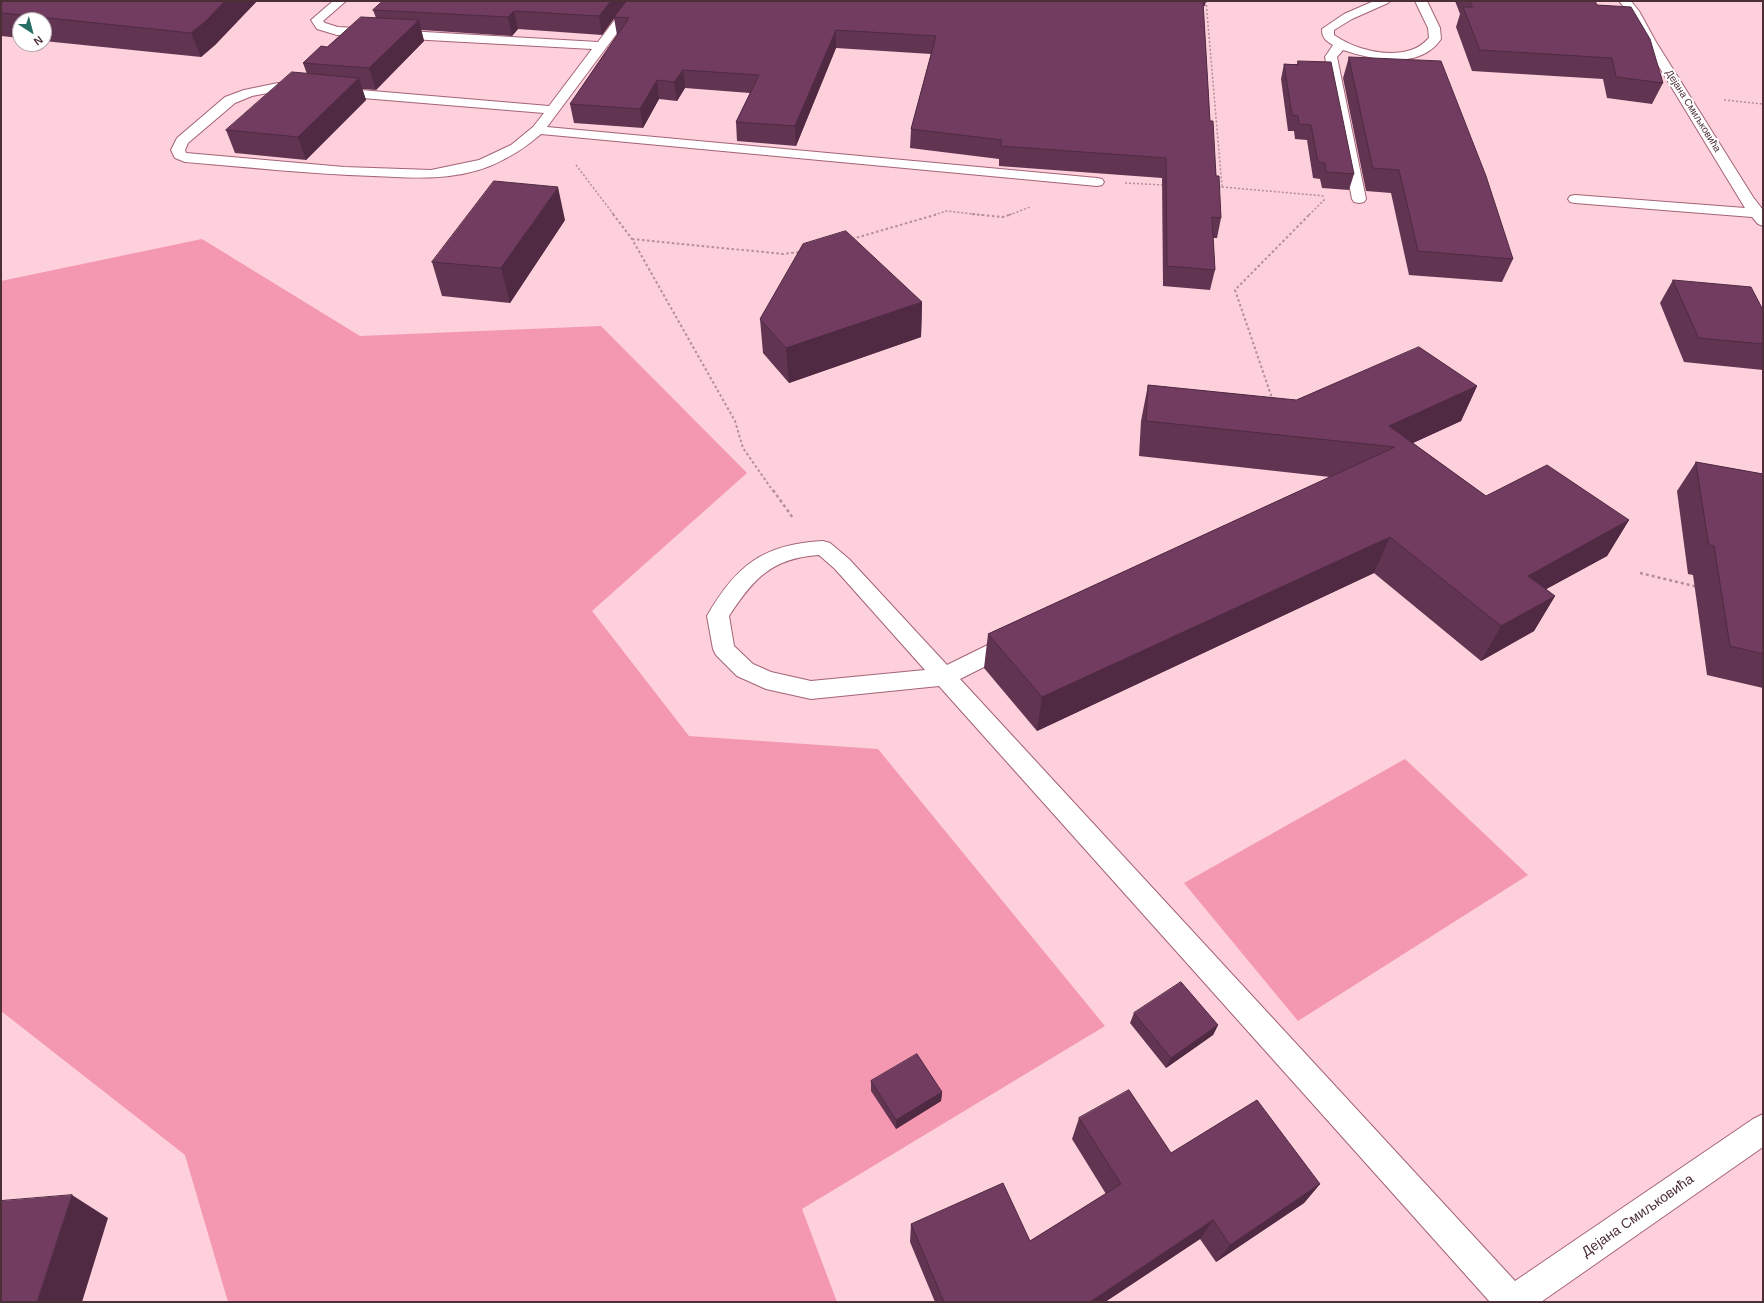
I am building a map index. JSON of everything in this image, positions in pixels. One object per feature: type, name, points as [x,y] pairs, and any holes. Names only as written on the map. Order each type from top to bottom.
[{"type":"street","points":[[340,1],[317,20],[320,26],[337,31],[601,46]]},
{"type":"street","points":[[553,110],[278,87],[248,93],[230,100],[182,141],[178,150],[180,155],[185,158],[344,171],[431,174],[467,168],[499,157],[544,130],[553,110],[635,1]]},
{"type":"street","points":[[1384,1],[1356,12],[1328,29],[1328,36],[1334,41],[1354,50],[1394,56],[1414,54],[1428,47],[1435,39],[1434,28],[1421,1]]},
{"type":"street","name":"Дејана Смиљковића","points":[[1625,1],[1633,11],[1650,42],[1760,217]]},
{"type":"street","points":[[1341,44],[1331,57],[1359,199]]},
{"type":"street","points":[[544,130],[1097,182]]},
{"type":"street","points":[[1575,200],[1760,217]]},
{"type":"street","points":[[1028,635],[943,677],[811,690],[766,680],[745,670],[724,649],[718,616],[733,592],[753,570],[772,558],[795,550],[823,548],[842,564],[943,677],[1513,1302]]},
{"type":"street","name":"Дејана Смиљковића","points":[[1513,1302],[1763,1129]]},
{"type":"path","points":[[1206,1],[1222,187]]},
{"type":"path","points":[[544,130],[632,239],[735,421],[743,448],[797,523],[823,548]]},
{"type":"path","points":[[1097,182],[1167,185]]},
{"type":"path","points":[[1214,187],[1328,196],[1235,290],[1275,406]]},
{"type":"path","points":[[852,239],[947,211],[1003,217],[1032,206]]},
{"type":"path","points":[[632,239],[783,254],[802,252]]},
{"type":"path","points":[[1640,573],[1701,588]]},
{"type":"shaded area","points":[[202,239],[360,336],[601,326],[747,473],[592,611],[689,736],[878,749],[1105,1026],[802,1209],[837,1302],[228,1302],[185,1155],[1,1011],[1,281]]},
{"type":"shaded area","points":[[1405,759],[1528,875],[1298,1021],[1184,883]]},
{"type":"building","points":[[1,1],[225,1],[206,21],[191,33],[52,18],[52,12],[12,12],[12,14],[1,13]]},
{"type":"building","points":[[383,1],[611,1],[599,16],[514,11],[508,17],[373,10]]},
{"type":"building","points":[[627,1],[1203,1],[1210,121],[1213,121],[1216,176],[1219,176],[1221,218],[1212,217],[1215,270],[1167,266],[1166,158],[1000,146],[1002,140],[911,129],[936,36],[836,30],[795,126],[736,122],[759,75],[683,70],[674,82],[657,80],[640,109],[570,104],[629,18],[614,17]]},
{"type":"building","points":[[1470,1],[1595,1],[1597,5],[1631,7],[1650,39],[1663,83],[1616,77],[1612,58],[1480,50],[1463,7],[1472,7]]},
{"type":"building","points":[[361,17],[419,20],[369,68],[303,63],[321,46],[327,47]]},
{"type":"building","points":[[1349,57],[1441,61],[1486,176],[1513,259],[1418,251],[1399,170],[1373,168]]},
{"type":"building","points":[[1298,61],[1331,62],[1354,174],[1326,172],[1325,163],[1318,162],[1311,125],[1299,124],[1298,116],[1292,115],[1284,64],[1298,65]]},
{"type":"building","points":[[292,72],[359,78],[298,137],[226,130]]},
{"type":"building","points":[[494,181],[558,187],[501,268],[432,262]]},
{"type":"building","points":[[846,231],[922,302],[786,348],[760,319],[803,244]]},
{"type":"building","points":[[1673,280],[1751,287],[1763,310],[1763,344],[1699,338]]},
{"type":"building","points":[[1419,347],[1477,386],[1389,426],[1486,496],[1547,465],[1629,520],[1528,576],[1555,596],[1501,626],[1390,537],[1042,697],[988,634],[1395,447],[1146,421],[1148,385],[1296,400]]},
{"type":"building","points":[[1696,462],[1763,474],[1763,654],[1730,646],[1714,546],[1709,545]]},
{"type":"building","points":[[1181,982],[1218,1025],[1171,1058],[1134,1013]]},
{"type":"building","points":[[917,1054],[942,1092],[896,1120],[871,1081]]},
{"type":"building","points":[[1129,1090],[1171,1153],[1257,1100],[1320,1184],[1230,1245],[1213,1220],[1090,1302],[944,1302],[911,1224],[1003,1183],[1030,1241],[1121,1184],[1079,1118]]},
{"type":"building","points":[[72,1195],[37,1302],[1,1302],[1,1201]]}]
